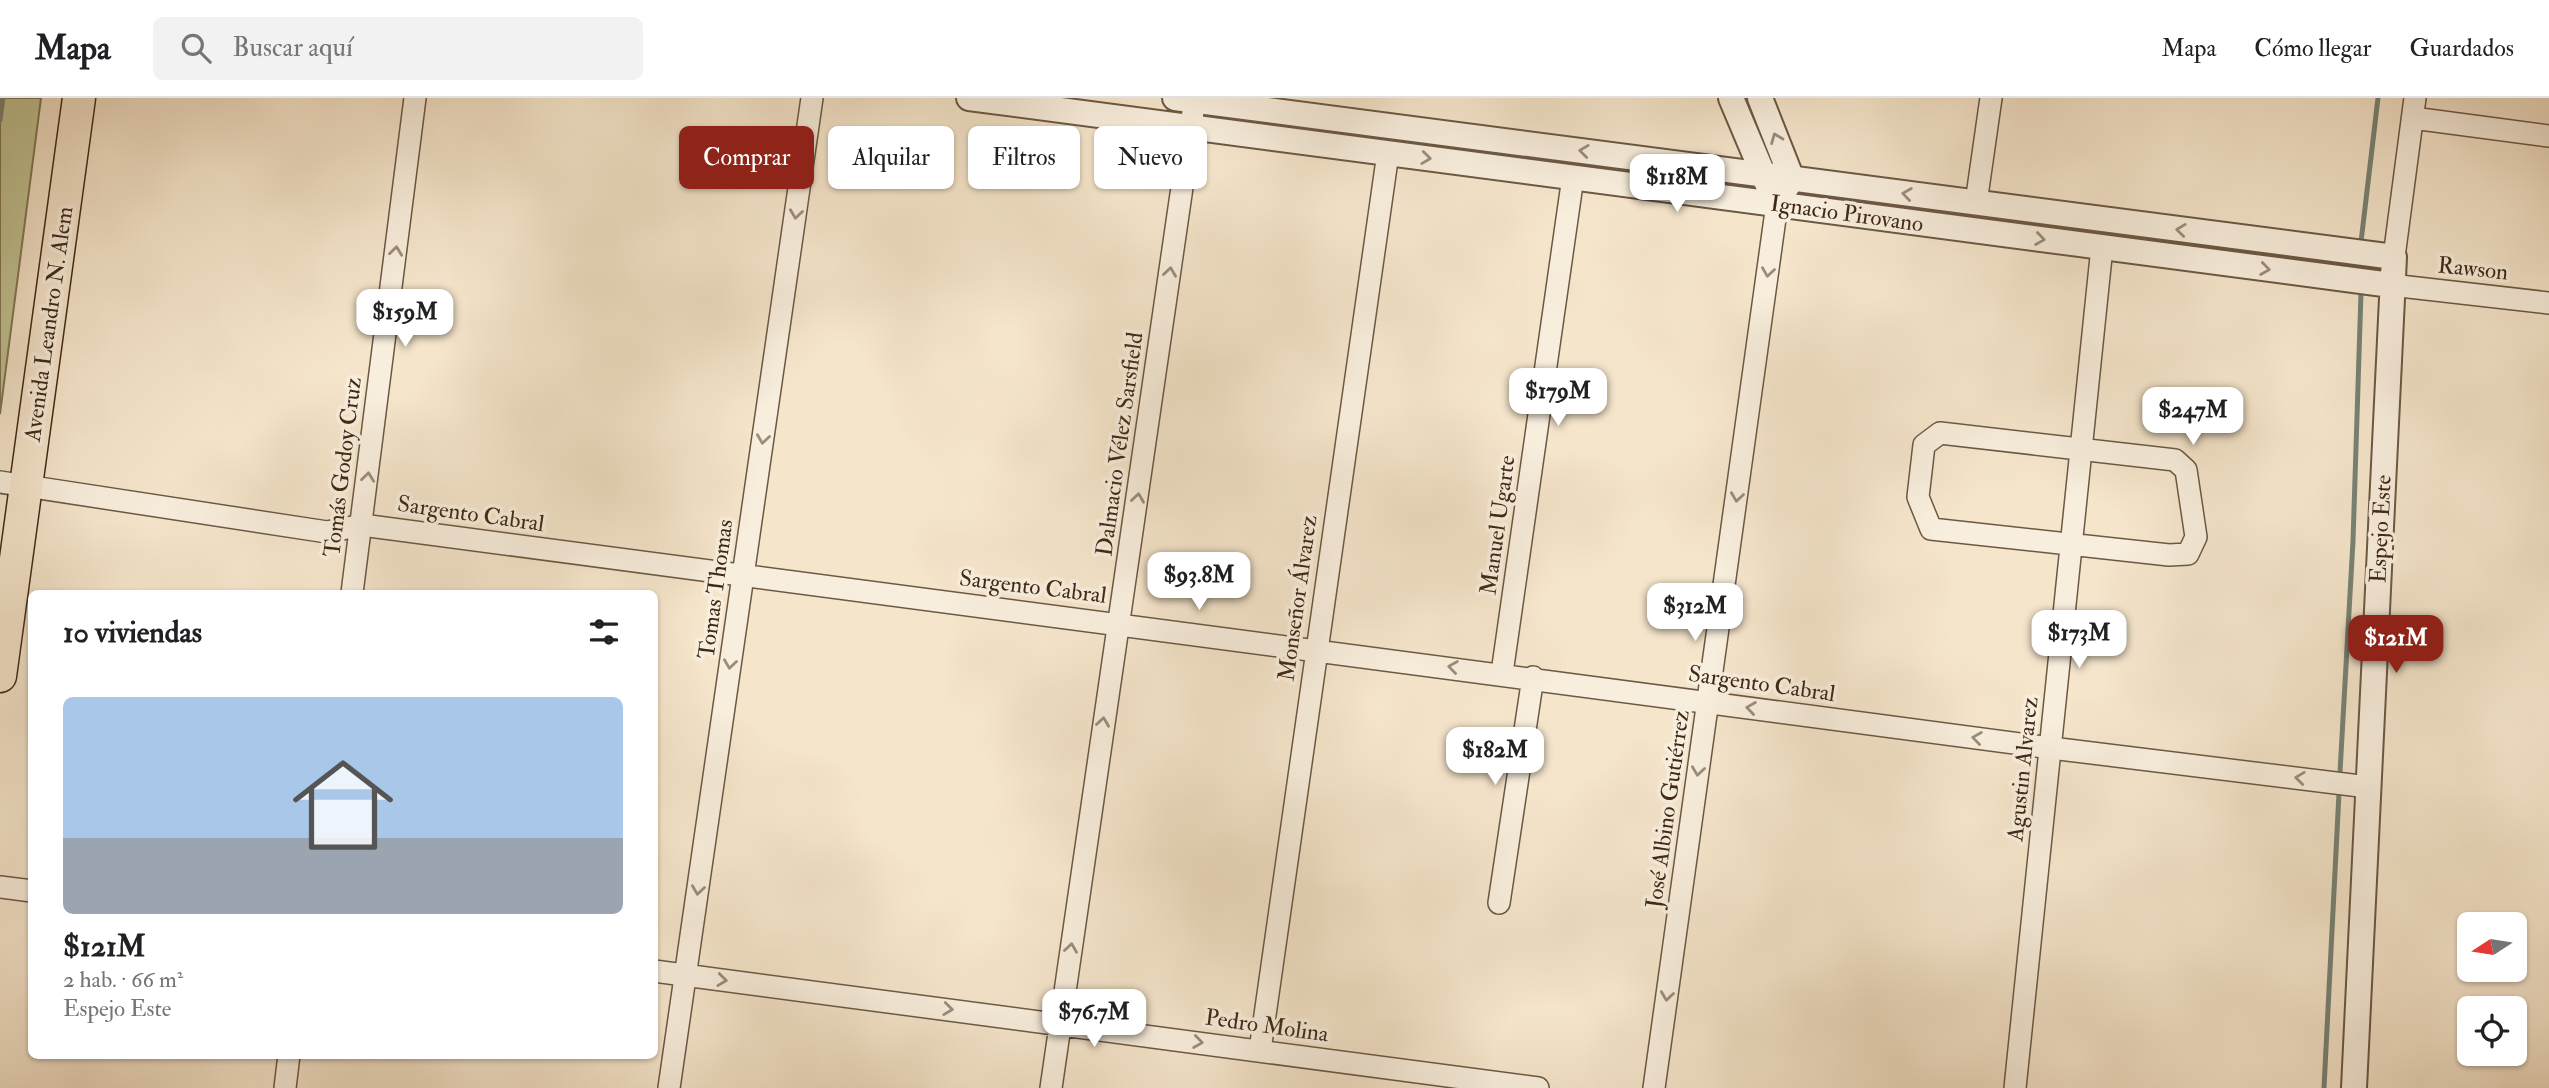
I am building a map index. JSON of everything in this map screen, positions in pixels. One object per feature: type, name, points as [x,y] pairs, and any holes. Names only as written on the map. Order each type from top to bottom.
[{"type":"main road","name":"Avenida Leandro N. Alem","points":[[0,676],[13,484],[79,98]]},
{"type":"street","name":"Tomás Godoy Cruz","points":[[352,590],[415,98]]},
{"type":"street","name":"Tomas Thomas","points":[[669,1088],[812,98]]},
{"type":"street","name":"Ignacio Pirovano","points":[[969,98],[1182,126]]},
{"type":"street","points":[[1731,98],[1777,204]]},
{"type":"street","points":[[1760,98],[1792,179],[1777,204]]},
{"type":"street","points":[[1976,203],[1991,98]]},
{"type":"street","name":"Ignacio Pirovano","points":[[1188,99],[2394,257]]},
{"type":"street","name":"Dalmacio Vélez Sarsfield","points":[[1188,99],[1190,126]]},
{"type":"street","points":[[2414,108],[2549,136]]},
{"type":"street","name":"Espejo Este","points":[[2354,1088],[2391,285],[2414,108]]},
{"type":"street","name":"Ignacio Pirovano","points":[[1207,129],[2391,285]]},
{"type":"street","name":"Monseñor Álvarez","points":[[1260,1050],[1388,153]]},
{"type":"street","name":"Manuel Ugarte","points":[[1502,673],[1573,177]]},
{"type":"street","name":"Dalmacio Vélez Sarsfield","points":[[1051,1088],[1181,189]]},
{"type":"street","points":[[1945,226],[1949,199]]},
{"type":"street","name":"José Albino Gutiérrez","points":[[1654,1088],[1777,204]]},
{"type":"street","points":[[2000,233],[2002,206]]},
{"type":"street","name":"Agustin Alvarez","points":[[2015,1088],[2102,247]]},
{"type":"street","name":"Rawson","points":[[2391,285],[2549,303]]},
{"type":"street","points":[[1940,433],[2081,449],[2175,460],[2186,470],[2196,537],[2188,554],[2169,555],[1931,528],[1918,497],[1923,445],[1940,433]]},
{"type":"street","name":"Sargento Cabral","points":[[13,484],[327,532],[362,525],[743,577],[1534,677],[2050,748],[2368,787]]},
{"type":"street","points":[[1499,903],[1534,677]]},
{"type":"street","points":[[0,887],[28,890]]},
{"type":"street","name":"Pedro Molina","points":[[658,972],[1538,1088]]},
{"type":"street","points":[[285,1088],[289,1059]]},
{"type":"green space","points":[[0,98],[41,98],[0,414]]},
{"type":"waterway","points":[[0,120],[3,98]]},
{"type":"waterway","points":[[2361,242],[2378,98]]},
{"type":"waterway","points":[[2340,772],[2353,541],[2361,293]]},
{"type":"waterway","points":[[2324,1088],[2339,793]]}]
